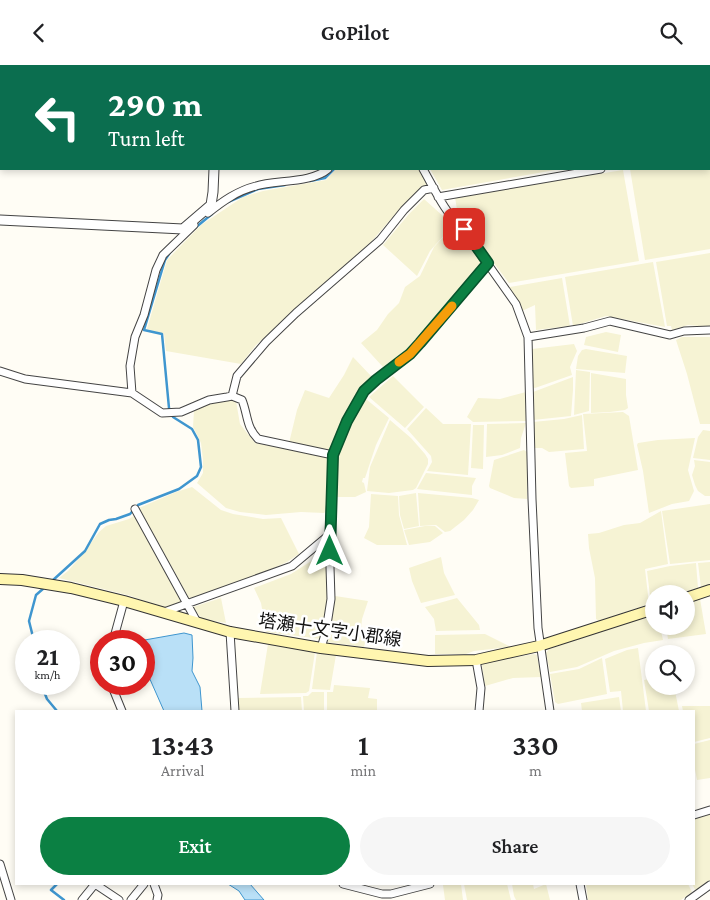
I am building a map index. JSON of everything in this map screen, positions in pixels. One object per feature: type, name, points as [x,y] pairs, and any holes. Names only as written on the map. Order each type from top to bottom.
[{"type":"main road","name":"塔瀬十文字小郡線","points":[[0,579],[22,580],[71,588],[164,612],[230,632],[321,648],[428,661],[476,660],[539,646],[645,612]]},
{"type":"main road","points":[[695,595],[710,590]]},
{"type":"street","points":[[132,393],[130,366],[135,337],[144,315],[156,270],[163,255],[210,205],[213,192],[214,170]]},
{"type":"street","points":[[0,220],[183,229],[230,196],[256,186],[316,176],[326,170]]},
{"type":"street","points":[[424,170],[454,221],[464,229],[516,303],[528,337],[532,499],[539,646],[550,710]]},
{"type":"street","points":[[438,197],[595,170]]},
{"type":"street","points":[[232,396],[237,376],[266,343],[296,313],[380,240],[404,210],[424,190],[434,188]]},
{"type":"street","points":[[321,648],[331,599],[329,535],[333,455],[347,421],[364,391],[410,354],[488,263]]},
{"type":"street","points":[[528,337],[584,328],[610,321],[670,335],[684,331],[710,330]]},
{"type":"street","points":[[0,371],[24,379],[132,393],[162,413],[181,411],[209,401],[232,396],[242,400],[245,419],[252,434],[258,439],[333,455]]},
{"type":"street","points":[[135,509],[197,622]]},
{"type":"street","points":[[164,612],[292,566],[329,535]]},
{"type":"street","points":[[116,630],[124,601]]},
{"type":"street","points":[[230,632],[235,710]]},
{"type":"street","points":[[476,660],[481,689],[479,710]]},
{"type":"street","points":[[115,695],[122,710]]},
{"type":"street","points":[[695,815],[710,810]]},
{"type":"street","points":[[0,864],[11,900]]},
{"type":"street","points":[[82,900],[94,885]]},
{"type":"street","points":[[96,885],[119,900]]},
{"type":"street","points":[[131,900],[143,885]]},
{"type":"street","points":[[154,885],[158,895],[157,900]]},
{"type":"street","points":[[347,885],[382,894],[391,894],[426,885]]},
{"type":"street","points":[[580,885],[583,900]]},
{"type":"street","points":[[689,900],[710,885]]},
{"type":"shaded area","points":[[335,170],[420,170],[428,183],[404,204],[371,242],[256,345],[241,364],[166,351],[164,334],[147,329],[167,260],[201,225],[243,197],[263,191],[326,180]]},
{"type":"shaded area","points":[[431,170],[555,170],[442,190]]},
{"type":"shaded area","points":[[623,170],[639,261],[509,283],[458,216],[455,197]]},
{"type":"shaded area","points":[[630,170],[710,170],[710,249],[645,260]]},
{"type":"shaded area","points":[[424,199],[453,225],[430,251],[417,276],[383,245]]},
{"type":"shaded area","points":[[454,225],[483,262],[413,346],[383,367],[361,343],[377,330],[388,314],[399,303],[405,287],[420,276],[434,247]]},
{"type":"shaded area","points":[[710,253],[710,327],[688,325],[672,330],[671,326],[667,326],[656,262]]},
{"type":"shaded area","points":[[653,262],[665,327],[606,316],[573,326],[565,277]]},
{"type":"shaded area","points":[[562,278],[570,326],[536,330],[535,305],[522,311],[510,287]]},
{"type":"shaded area","points":[[606,332],[621,335],[618,352],[584,345],[586,337]]},
{"type":"shaded area","points":[[682,337],[710,337],[710,424],[700,424],[676,340]]},
{"type":"shaded area","points":[[574,344],[577,351],[570,367],[572,375],[535,388],[532,387],[532,349]]},
{"type":"shaded area","points":[[586,349],[627,356],[625,373],[576,369],[578,356],[582,350]]},
{"type":"shaded area","points":[[353,357],[372,377],[359,391],[348,409],[333,446],[331,446],[329,451],[289,443],[297,410],[305,390],[329,398]]},
{"type":"shaded area","points":[[576,370],[590,372],[589,411],[574,415]]},
{"type":"shaded area","points":[[591,373],[626,379],[628,408],[625,410],[591,413]]},
{"type":"shaded area","points":[[393,376],[424,407],[405,428],[369,397]]},
{"type":"shaded area","points":[[573,377],[571,416],[533,420],[533,392]]},
{"type":"shaded area","points":[[526,392],[526,421],[473,422],[467,417],[478,398],[500,399]]},
{"type":"shaded area","points":[[363,399],[366,399],[389,418],[376,445],[365,478],[363,478],[362,482],[366,492],[355,497],[335,497],[340,445]]},
{"type":"shaded area","points":[[223,401],[236,401],[240,424],[255,443],[328,457],[331,460],[327,510],[324,513],[301,512],[266,515],[240,512],[226,508],[197,483],[203,473],[203,460],[201,443],[193,427],[194,411],[205,405]]},
{"type":"shaded area","points":[[426,408],[443,424],[471,424],[468,475],[427,471],[432,462],[431,456],[407,429]]},
{"type":"shaded area","points":[[623,412],[629,416],[638,470],[594,479],[594,486],[571,488],[569,486],[565,453],[587,451],[583,414]]},
{"type":"shaded area","points":[[582,415],[584,449],[549,452],[542,448],[533,448],[533,422]]},
{"type":"shaded area","points":[[390,420],[411,438],[425,454],[428,464],[416,488],[413,490],[389,493],[367,491],[370,467]]},
{"type":"shaded area","points":[[526,423],[520,448],[502,455],[486,457],[487,424]]},
{"type":"shaded area","points":[[473,425],[484,425],[483,469],[471,468]]},
{"type":"shaded area","points":[[703,430],[710,431],[710,460],[693,458],[698,437]]},
{"type":"shaded area","points":[[695,438],[688,470],[694,491],[689,501],[672,504],[649,513],[638,443]]},
{"type":"shaded area","points":[[524,450],[527,452],[527,499],[514,498],[490,488],[494,460]]},
{"type":"shaded area","points":[[694,460],[710,462],[710,496],[705,496],[698,491],[695,485],[692,475],[695,466]]},
{"type":"shaded area","points":[[426,473],[476,478],[472,486],[472,495],[417,489]]},
{"type":"shaded area","points":[[192,487],[221,510],[263,519],[281,518],[299,554],[265,572],[206,594],[189,598],[139,508]]},
{"type":"shaded area","points":[[416,493],[419,526],[404,529],[400,515],[399,496]]},
{"type":"shaded area","points":[[418,493],[479,500],[464,520],[450,531],[445,532],[436,525],[420,526]]},
{"type":"shaded area","points":[[371,494],[398,496],[399,515],[407,545],[377,545],[364,538],[369,527]]},
{"type":"shaded area","points":[[710,504],[710,560],[670,564],[662,511]]},
{"type":"shaded area","points":[[661,511],[668,564],[645,569],[647,585],[645,585],[645,605],[599,621],[596,619],[595,578],[588,534],[640,523]]},
{"type":"shaded area","points":[[135,515],[182,602],[165,609],[131,596],[59,578],[68,571],[106,526],[129,519]]},
{"type":"shaded area","points":[[435,526],[443,533],[430,542],[409,545],[404,530]]},
{"type":"shaded area","points":[[327,551],[328,602],[321,639],[266,632],[261,603],[254,588],[291,574]]},
{"type":"shaded area","points":[[441,557],[444,573],[455,595],[421,603],[409,568]]},
{"type":"shaded area","points":[[710,562],[710,585],[701,588],[698,563]]},
{"type":"shaded area","points":[[696,563],[698,588],[695,589],[695,585],[649,585],[647,571]]},
{"type":"shaded area","points":[[335,596],[368,601],[361,629],[368,631],[364,647],[326,642]]},
{"type":"shaded area","points":[[221,598],[226,623],[202,619],[193,607]]},
{"type":"shaded area","points":[[457,598],[479,625],[480,630],[436,631],[434,619],[425,607]]},
{"type":"shaded area","points":[[700,599],[706,634],[668,639],[667,635],[695,635],[695,600]]},
{"type":"shaded area","points":[[645,617],[645,635],[662,635],[663,640],[614,651],[577,667],[550,672],[546,653],[549,649]]},
{"type":"shaded area","points":[[485,634],[511,647],[474,651],[466,654],[435,654],[435,635]]},
{"type":"shaded area","points":[[268,644],[315,652],[309,691],[306,693],[260,694]]},
{"type":"shaded area","points":[[638,648],[646,710],[623,710],[621,691],[610,692],[605,659],[627,650]]},
{"type":"shaded area","points":[[317,652],[336,655],[330,690],[312,689]]},
{"type":"shaded area","points":[[537,655],[541,677],[513,678],[485,686],[483,663]]},
{"type":"shaded area","points":[[602,658],[607,694],[558,704],[555,702],[550,674],[579,669]]},
{"type":"shaded area","points":[[334,685],[370,688],[368,698],[377,699],[377,710],[327,710],[327,692],[333,692]]},
{"type":"shaded area","points":[[312,692],[324,692],[324,710],[304,710],[303,696],[308,696]]},
{"type":"shaded area","points":[[646,695],[676,695],[679,710],[649,710]]},
{"type":"shaded area","points":[[301,697],[302,710],[239,710],[238,698]]},
{"type":"shaded area","points":[[619,697],[621,710],[582,710],[581,703]]},
{"type":"shaded area","points":[[682,706],[710,706],[710,738],[695,742],[695,710],[683,710]]},
{"type":"shaded area","points":[[710,740],[710,778],[697,780],[695,744]]},
{"type":"shaded area","points":[[710,813],[710,881],[696,891],[693,885],[695,885],[695,819]]},
{"type":"shaded area","points":[[443,885],[461,885],[463,900],[445,900]]},
{"type":"shaded area","points":[[464,885],[507,885],[511,900],[467,900]]},
{"type":"shaded area","points":[[512,885],[533,885],[534,889],[546,885],[550,900],[516,900]]},
{"type":"shaded area","points":[[586,885],[688,885],[692,892],[681,900],[588,900]]},
{"type":"water","points":[[184,633],[192,635],[192,671],[200,687],[202,710],[164,710],[155,691],[155,638]]},
{"type":"water","points":[[230,885],[251,885],[264,900],[245,900],[239,891]]},
{"type":"waterway","points":[[310,181],[325,178],[333,170]]},
{"type":"waterway","points":[[228,202],[258,189],[285,185]]},
{"type":"waterway","points":[[195,228],[212,214]]},
{"type":"waterway","points":[[52,581],[85,551],[100,524],[130,514],[138,505],[179,489],[197,476],[201,467],[198,440],[192,429],[173,417],[169,408],[162,334],[144,330],[165,260],[171,251]]},
{"type":"waterway","points":[[31,630],[29,621],[36,595],[44,588]]},
{"type":"waterway","points":[[45,695],[56,710]]},
{"type":"waterway","points":[[56,885],[51,890],[64,900]]},
{"type":"slow traffic","points":[[399,362],[410,354],[452,306]]},
{"type":"route","points":[[330,551],[333,455],[354,407],[364,391],[396,363],[410,354],[488,263],[464,229]]}]
